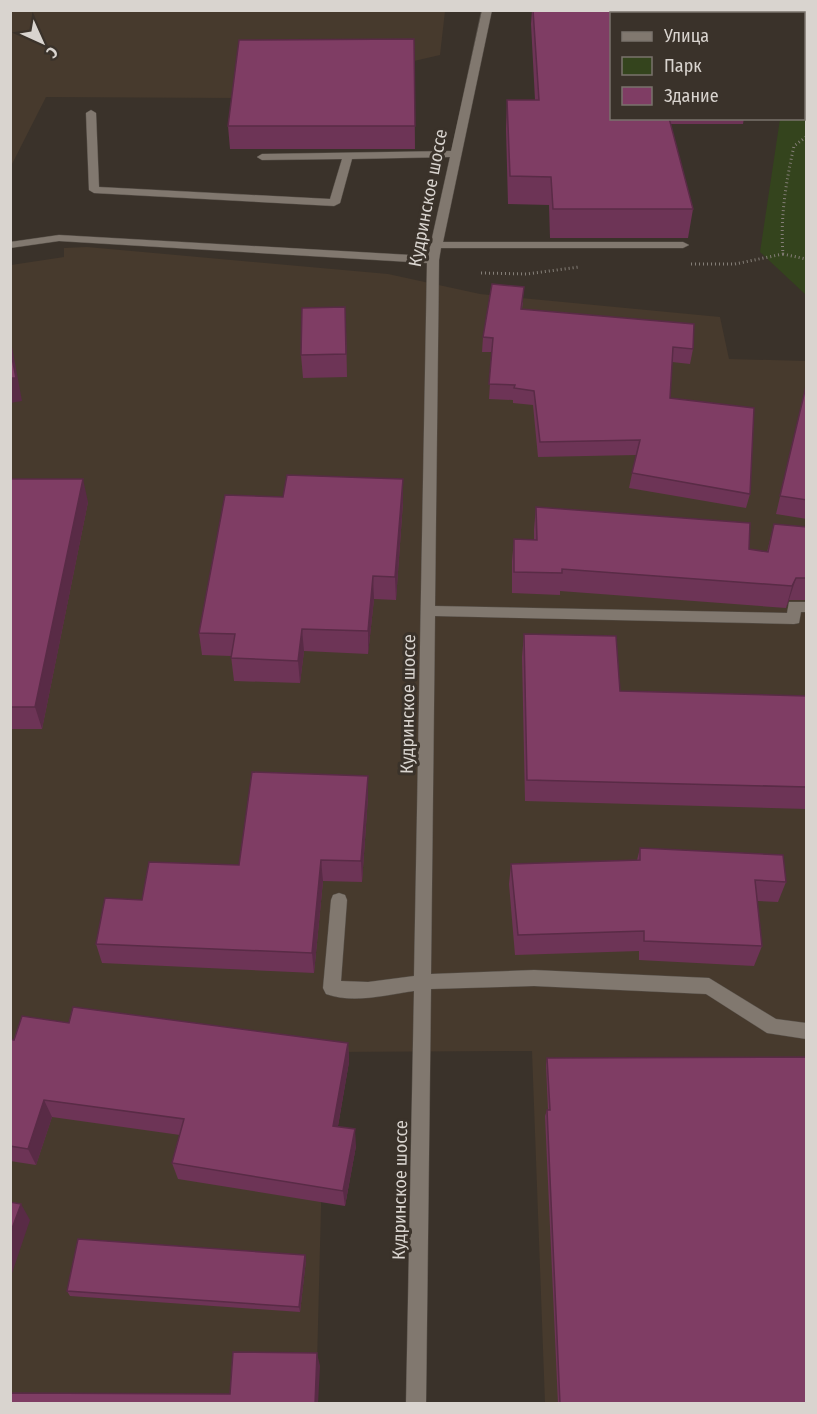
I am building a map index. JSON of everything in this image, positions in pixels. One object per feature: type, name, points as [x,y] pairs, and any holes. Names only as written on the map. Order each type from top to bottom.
[{"type":"street","name":"Кудринское шоссе","points":[[416,1404],[435,253],[487,10]]},
{"type":"street","points":[[91,113],[94,189],[334,203],[348,155]]},
{"type":"street","points":[[262,157],[456,154]]},
{"type":"street","points":[[10,245],[59,238],[435,253],[683,245]]},
{"type":"street","points":[[429,611],[476,610],[794,619],[794,606],[807,607]]},
{"type":"street","points":[[339,900],[332,988],[368,990],[423,982],[534,978],[709,986],[773,1027],[807,1031]]},
{"type":"path","points":[[783,254],[807,259]]},
{"type":"shaded area","points":[[11,11],[445,11],[440,55],[414,61],[236,98],[46,97],[11,166]]},
{"type":"shaded area","points":[[87,247],[388,274],[480,294],[720,317],[729,359],[806,361],[806,1403],[545,1403],[532,1051],[325,1052],[316,1403],[11,1404],[11,265],[64,257],[64,248]]},
{"type":"green space","points":[[806,11],[806,295],[760,252],[780,120],[805,120],[805,12],[619,12]]},
{"type":"water","points":[[633,11],[806,11],[806,71],[805,12]]},
{"type":"building","points":[[533,10],[617,10],[617,12],[610,12],[610,120],[670,120],[693,209],[553,209],[551,177],[510,176],[507,100],[539,100]]},
{"type":"building","points":[[414,39],[415,126],[228,126],[239,40]]},
{"type":"building","points":[[492,284],[524,287],[521,309],[694,324],[693,349],[673,347],[670,398],[754,408],[750,494],[632,473],[640,440],[540,442],[534,391],[514,388],[515,385],[489,384],[493,338],[483,337]]},
{"type":"building","points":[[345,307],[346,354],[301,355],[302,308]]},
{"type":"building","points":[[10,347],[16,378],[10,378]]},
{"type":"building","points":[[807,382],[807,500],[780,496]]},
{"type":"building","points":[[287,475],[403,479],[395,577],[373,576],[368,631],[302,629],[298,661],[231,658],[235,634],[199,633],[225,495],[283,497]]},
{"type":"building","points":[[10,479],[83,479],[35,707],[10,707]]},
{"type":"building","points":[[536,507],[750,523],[749,549],[768,552],[774,524],[807,527],[807,578],[796,578],[792,586],[562,569],[562,573],[514,572],[514,539],[537,540]]},
{"type":"building","points":[[524,634],[616,636],[620,691],[807,696],[807,787],[527,780]]},
{"type":"building","points":[[252,772],[368,776],[361,861],[321,860],[312,953],[96,944],[105,898],[142,900],[149,862],[239,865]]},
{"type":"building","points":[[640,848],[783,855],[786,882],[755,880],[762,946],[644,941],[644,931],[518,935],[511,864],[640,860]]},
{"type":"building","points":[[73,1007],[348,1043],[333,1126],[355,1129],[343,1191],[172,1163],[184,1119],[44,1100],[28,1149],[10,1146],[10,1039],[14,1040],[22,1016],[69,1023]]},
{"type":"building","points":[[807,1057],[807,1404],[560,1404],[547,1110],[550,1110],[547,1058]]},
{"type":"building","points":[[10,1202],[21,1204],[10,1234]]},
{"type":"building","points":[[78,1239],[305,1255],[299,1307],[67,1291]]},
{"type":"building","points":[[233,1352],[317,1353],[315,1404],[10,1404],[10,1393],[230,1394]]}]
